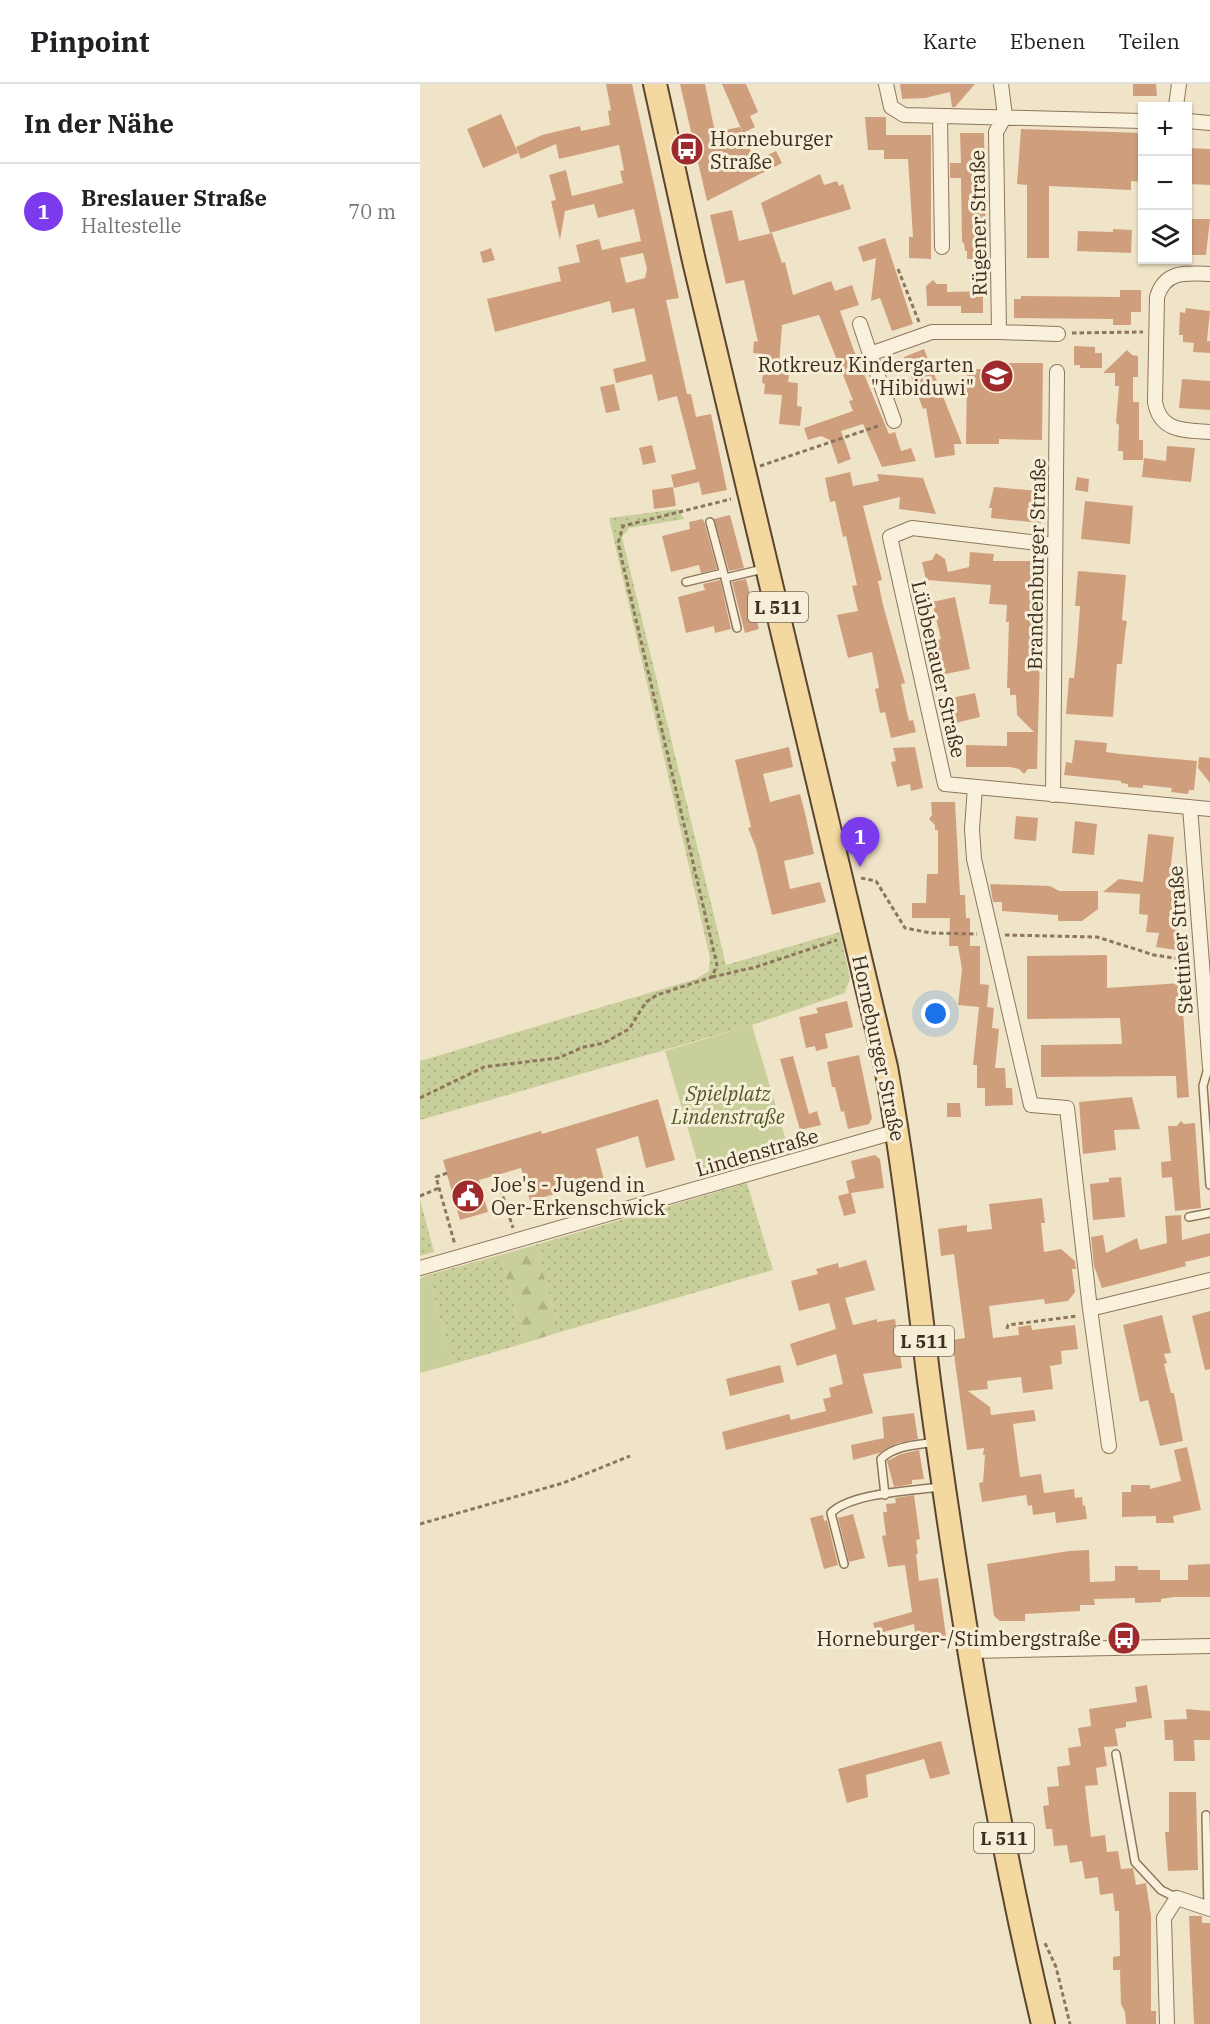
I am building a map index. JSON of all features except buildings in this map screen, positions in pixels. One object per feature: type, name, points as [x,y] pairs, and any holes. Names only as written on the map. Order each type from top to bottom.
[{"type":"main road","name":"Horneburger Straße","points":[[655,84],[691,249],[842,874],[898,1131],[938,1442],[970,1651],[992,1777],[1043,2024]]},
{"type":"street","points":[[886,84],[888,101],[894,111],[903,115],[1138,121]]},
{"type":"street","points":[[1001,84],[1005,116]]},
{"type":"street","points":[[1177,102],[1179,84]]},
{"type":"street","points":[[940,116],[942,247]]},
{"type":"street","name":"Rügener Straße","points":[[999,332],[996,132],[1005,116]]},
{"type":"street","points":[[1192,121],[1210,123]]},
{"type":"street","points":[[1210,274],[1175,274],[1166,280],[1157,297],[1156,332],[1157,412],[1162,422],[1170,427],[1210,432]]},
{"type":"street","points":[[860,324],[894,421]]},
{"type":"street","points":[[870,354],[932,332],[1058,334]]},
{"type":"street","name":"Brandenburger Straße","points":[[1053,795],[1057,372]]},
{"type":"street","name":"Lübbenauer Straße","points":[[1055,545],[912,528],[890,537],[945,784],[1210,809]]},
{"type":"street","points":[[975,787],[972,829],[974,859],[1031,1105],[1066,1108],[1090,1312],[1109,1446]]},
{"type":"street","name":"Stettiner Straße","points":[[1190,807],[1205,963],[1209,1068]]},
{"type":"street","name":"Lindenstraße","points":[[420,1268],[898,1131]]},
{"type":"street","points":[[1090,1312],[1210,1280]]},
{"type":"street","points":[[970,1651],[1210,1646]]},
{"type":"street","points":[[1167,2024],[1164,1918],[1177,1898],[1209,1909]]},
{"type":"lane","points":[[710,522],[737,628]]},
{"type":"lane","points":[[686,582],[768,568]]},
{"type":"lane","points":[[1209,1068],[1203,1086],[1210,1185]]},
{"type":"lane","points":[[1189,1217],[1210,1213]]},
{"type":"lane","points":[[885,1495],[881,1459],[887,1453],[899,1448],[938,1442]]},
{"type":"lane","points":[[844,1564],[831,1513],[837,1507],[885,1495],[945,1486]]},
{"type":"lane","points":[[1116,1754],[1135,1862],[1161,1890],[1177,1898]]},
{"type":"lane","points":[[1206,1815],[1209,1909]]},
{"type":"path","points":[[898,269],[924,335]]},
{"type":"path","points":[[1058,334],[1156,332]]},
{"type":"path","points":[[745,470],[894,421]]},
{"type":"path","points":[[712,977],[717,965],[618,543],[623,526],[750,494]]},
{"type":"path","points":[[842,874],[876,881],[905,928],[931,933],[1097,937],[1154,955],[1205,963]]},
{"type":"path","points":[[420,1098],[484,1067],[558,1058],[584,1047],[604,1043],[629,1029],[646,1002],[657,995],[712,977],[756,967],[855,934]]},
{"type":"path","points":[[447,1173],[436,1177],[458,1257]]},
{"type":"path","points":[[496,1175],[517,1241]]},
{"type":"path","points":[[420,1196],[439,1188]]},
{"type":"path","points":[[1007,1329],[1008,1325],[1090,1312]]},
{"type":"path","points":[[420,1524],[563,1483],[630,1456]]},
{"type":"green space","points":[[678,509],[684,519],[629,528],[622,537],[726,965],[840,932],[850,978],[845,993],[752,1025],[420,1120],[420,1061],[696,979],[709,971],[710,958],[609,518]]},
{"type":"green space","name":"Spielplatz Lindenstraße","points":[[752,1025],[791,1158],[704,1184],[665,1051]]},
{"type":"green space","points":[[747,1183],[773,1270],[560,1332],[535,1245]]},
{"type":"green space","points":[[420,1199],[434,1252],[420,1256]]},
{"type":"green space","points":[[535,1245],[560,1332],[525,1343],[500,1255]]},
{"type":"green space","points":[[500,1255],[525,1343],[453,1364],[428,1275]]},
{"type":"green space","points":[[428,1275],[453,1364],[420,1373],[420,1278]]},
{"type":"place","name":"Horneburger Straße","points":[[687,149]]},
{"type":"place","name":"Rotkreuz Kindergarten \"Hibiduwi\"","points":[[997,376]]},
{"type":"place","name":"Breslauer Straße","points":[[860,867]]},
{"type":"place","name":"Joe's - Jugend in Oer-Erkenschwick","points":[[468,1196]]},
{"type":"place","name":"Horneburger-/Stimbergstraße","points":[[1124,1638]]}]
